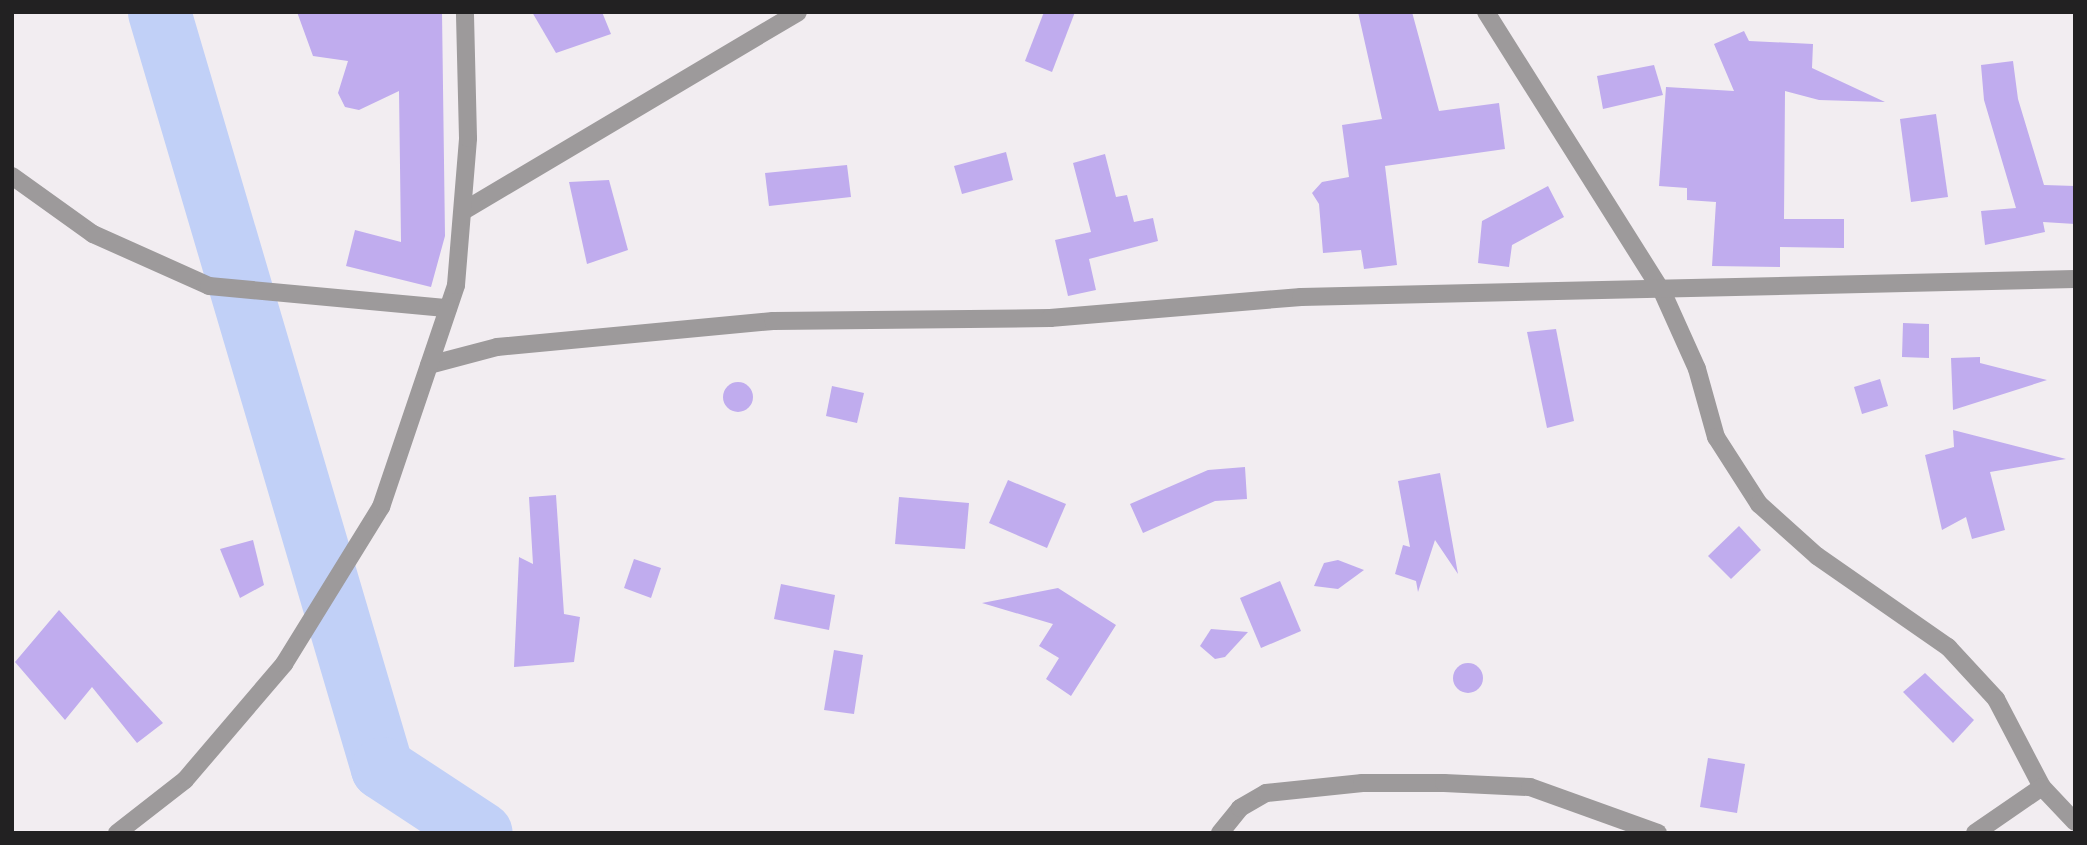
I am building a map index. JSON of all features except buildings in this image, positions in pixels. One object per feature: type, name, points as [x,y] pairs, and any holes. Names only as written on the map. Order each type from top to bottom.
[{"type":"street","points":[[117,833],[185,780],[284,664],[381,507],[448,308],[465,210],[465,12]]},
{"type":"street","points":[[465,210],[798,12]]},
{"type":"street","points":[[1486,12],[1662,291],[1697,369],[1716,437],[1759,504],[1817,556],[1948,647],[1996,699],[2042,788],[2075,822]]},
{"type":"street","points":[[12,176],[93,234],[209,286],[448,308]]},
{"type":"street","points":[[429,365],[497,347],[773,321],[1050,318],[1301,296],[1662,291],[1771,283],[2075,279]]},
{"type":"street","points":[[1220,833],[1240,808],[1266,793],[1362,783],[1444,783],[1530,787],[1658,833]]},
{"type":"street","points":[[1975,833],[2042,788]]},
{"type":"waterway","points":[[159,12],[382,768],[481,833]]}]
